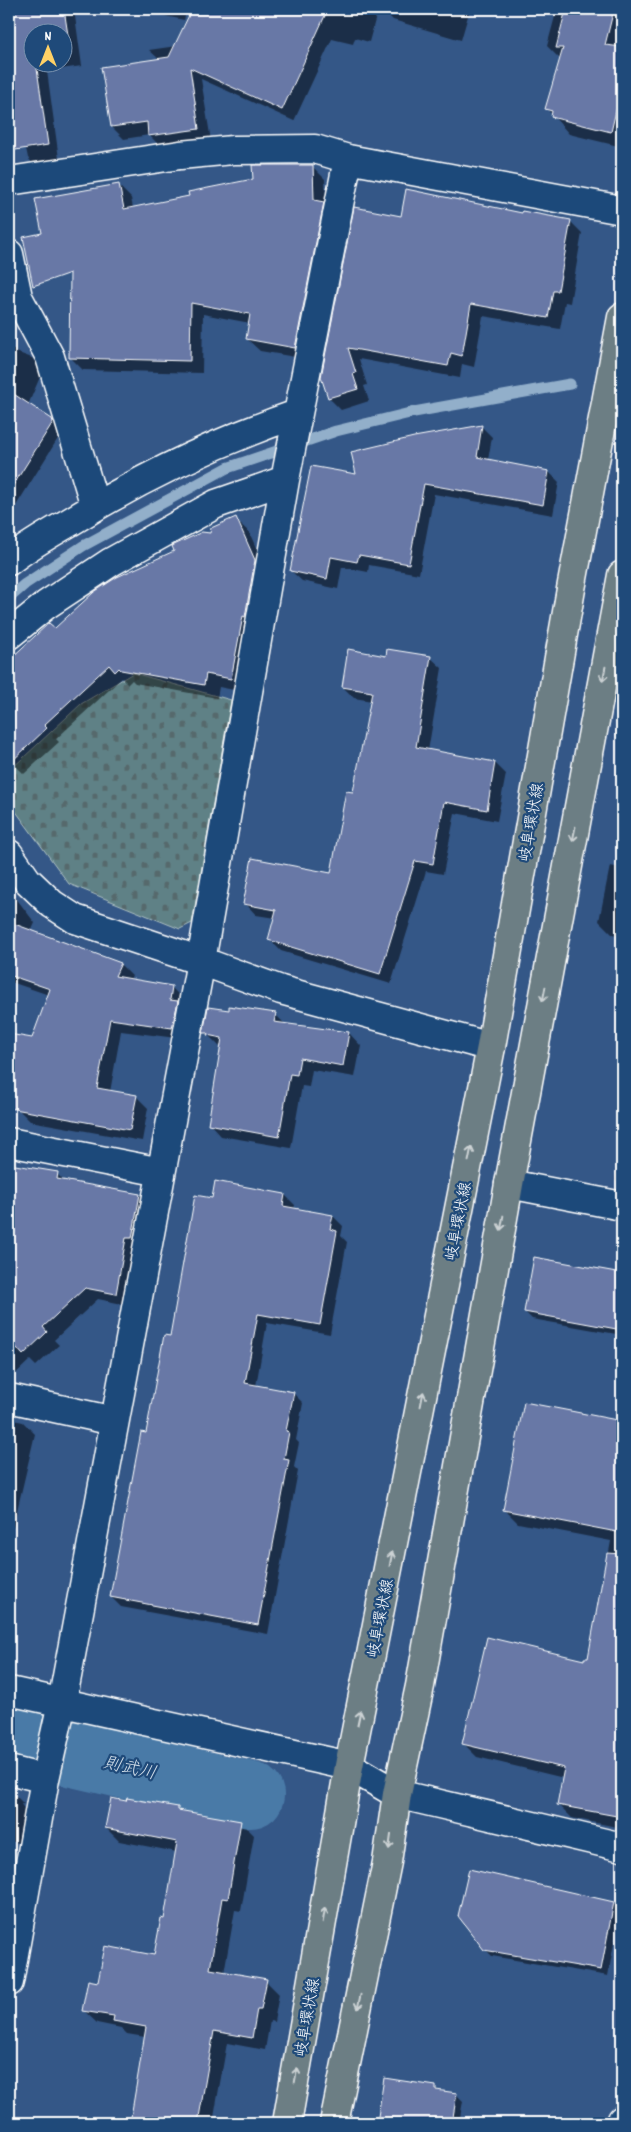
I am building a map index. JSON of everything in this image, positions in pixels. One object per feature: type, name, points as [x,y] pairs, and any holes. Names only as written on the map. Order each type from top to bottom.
[{"type":"main road","name":"岐阜環状線","points":[[287,2123],[349,1766],[491,1047],[571,589],[622,317]]},
{"type":"main road","points":[[334,2123],[388,1862],[398,1794],[420,1686],[509,1184],[622,580]]},
{"type":"street","points":[[9,181],[233,150],[315,149],[348,159],[622,210]]},
{"type":"street","points":[[9,1982],[201,961],[286,470],[348,159]]},
{"type":"street","points":[[9,254],[18,297],[50,357],[95,506]]},
{"type":"street","points":[[9,561],[95,506],[194,454],[252,430],[296,421]]},
{"type":"street","points":[[9,635],[46,605],[111,562],[216,504],[286,470]]},
{"type":"street","points":[[9,854],[27,880],[52,904],[74,919],[281,990],[491,1047]]},
{"type":"street","points":[[9,1142],[161,1172]]},
{"type":"street","points":[[509,1184],[622,1206]]},
{"type":"street","points":[[9,1398],[114,1421]]},
{"type":"street","points":[[9,1691],[349,1766],[398,1794],[622,1846]]},
{"type":"street","points":[[9,1770],[47,1773]]},
{"type":"green space","points":[[133,673],[231,700],[192,923],[180,929],[69,884],[9,802],[9,771],[81,704]]},
{"type":"building","points":[[9,9],[64,9],[66,22],[22,22],[22,72],[37,72],[48,145],[9,151]]},
{"type":"building","points":[[192,9],[328,9],[282,110],[190,68],[199,129],[148,136],[147,122],[111,127],[101,67],[169,57]]},
{"type":"building","points":[[566,9],[614,9],[605,45],[622,47],[622,85],[611,132],[551,117],[552,111],[545,109],[563,48],[556,48]]},
{"type":"building","points":[[252,165],[313,165],[314,200],[324,202],[295,348],[246,339],[250,314],[191,303],[190,361],[69,358],[70,273],[33,286],[23,237],[42,233],[35,199],[119,184],[124,209],[189,196],[188,192],[253,179]]},
{"type":"building","points":[[406,189],[522,213],[522,211],[571,220],[558,291],[553,291],[548,318],[471,304],[462,356],[451,353],[448,366],[348,348],[356,373],[353,374],[358,389],[328,398],[321,377],[354,207],[401,216]]},
{"type":"building","points":[[9,391],[52,419],[53,422],[9,492]]},
{"type":"building","points":[[482,425],[477,457],[549,471],[543,505],[424,484],[409,564],[359,555],[357,562],[331,557],[327,579],[290,571],[311,466],[356,474],[351,452],[414,437]]},
{"type":"building","points":[[236,517],[255,560],[231,679],[206,674],[204,685],[121,670],[119,668],[115,672],[109,665],[44,725],[47,728],[9,764],[9,660],[49,623],[55,628],[94,592],[117,577],[174,551],[172,546],[202,532],[210,533],[211,528]]},
{"type":"building","points":[[348,649],[386,656],[387,649],[431,656],[416,747],[495,762],[487,810],[444,802],[433,864],[415,861],[380,974],[268,940],[276,910],[243,904],[252,858],[331,873],[346,791],[353,792],[372,692],[342,687]]},
{"type":"building","points":[[9,922],[121,963],[115,976],[172,986],[170,1000],[178,1001],[172,1028],[110,1019],[97,1088],[137,1095],[130,1130],[9,1108],[9,1034],[32,1038],[50,989],[9,975]]},
{"type":"building","points":[[229,1006],[276,1013],[274,1022],[349,1032],[343,1066],[300,1058],[297,1075],[290,1074],[279,1137],[208,1124],[222,1038],[203,1033],[208,1007],[229,1010]]},
{"type":"building","points":[[9,1164],[58,1172],[57,1179],[140,1194],[132,1238],[126,1238],[116,1294],[85,1288],[43,1327],[47,1332],[23,1355],[9,1339]]},
{"type":"building","points":[[215,1181],[285,1194],[283,1206],[333,1215],[330,1229],[337,1231],[320,1325],[258,1314],[245,1383],[294,1392],[286,1431],[289,1432],[284,1459],[289,1460],[258,1625],[110,1597],[141,1432],[146,1433],[164,1335],[170,1336],[195,1195],[212,1198]]},
{"type":"building","points":[[534,1257],[622,1273],[622,1330],[524,1312]]},
{"type":"building","points":[[524,1402],[622,1421],[622,1533],[503,1510]]},
{"type":"building","points":[[607,1553],[622,1554],[622,1817],[557,1805],[564,1768],[462,1744],[487,1637],[584,1660],[584,1658],[588,1658]]},
{"type":"building","points":[[111,1798],[126,1801],[127,1798],[178,1807],[178,1810],[241,1821],[228,1899],[222,1898],[210,1969],[267,1979],[261,2009],[257,2009],[252,2038],[214,2031],[198,2123],[130,2123],[146,2027],[113,2021],[114,2016],[82,2011],[88,1980],[98,1982],[105,1946],[154,1955],[161,1918],[164,1919],[177,1842],[105,1828]]},
{"type":"building","points":[[469,1869],[614,1902],[601,1970],[484,1950],[458,1916]]},
{"type":"building","points":[[384,2078],[436,2086],[436,2090],[457,2093],[452,2123],[377,2123]]},
{"type":"waterway","points":[[9,598],[25,584],[83,546],[227,468],[336,431],[414,412],[570,384]]},
{"type":"waterway","name":"則武川","points":[[9,1739],[251,1795]]}]
